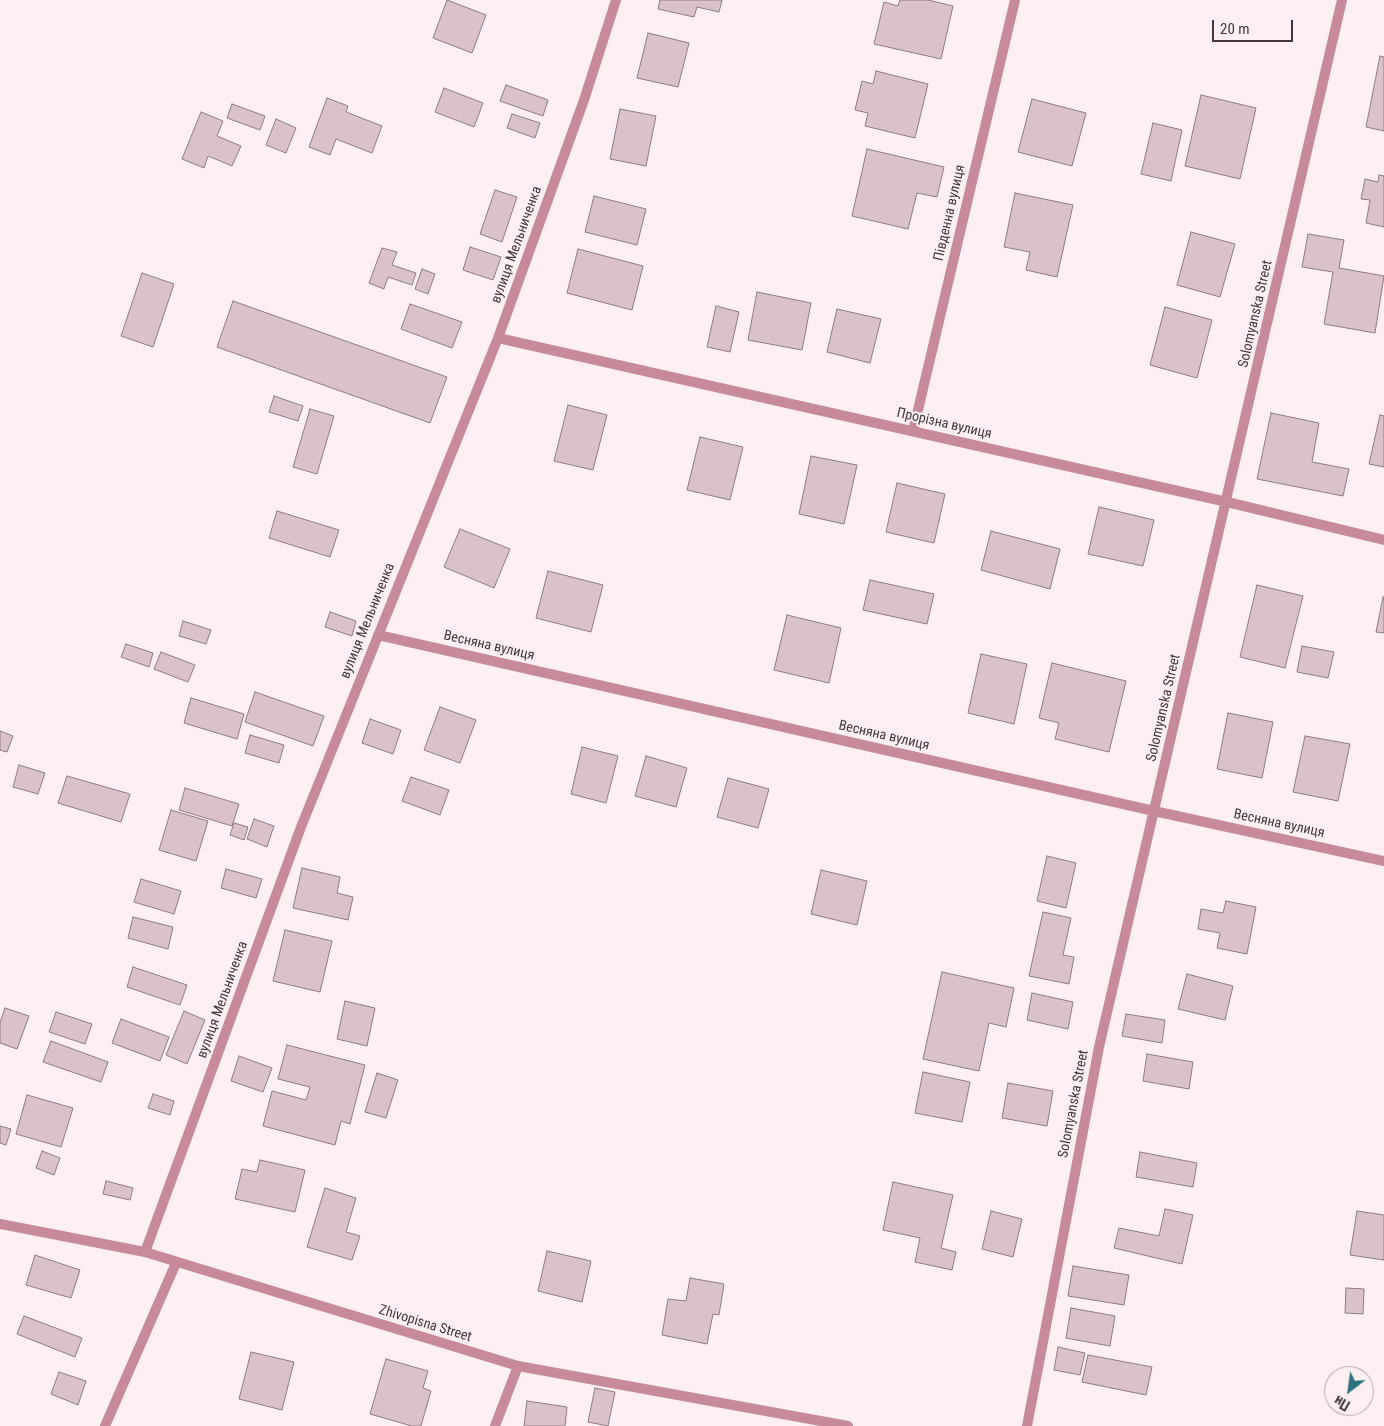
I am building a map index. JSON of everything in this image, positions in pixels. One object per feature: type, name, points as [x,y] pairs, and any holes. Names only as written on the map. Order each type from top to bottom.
[{"type":"street","name":"вулиця Мельниченка","points":[[145,1252],[300,827],[498,338],[580,109],[616,0]]},
{"type":"street","name":"Південна вулиця","points":[[913,431],[1014,0]]},
{"type":"street","name":"Solomyanska Street","points":[[1027,1426],[1099,1047],[1342,0]]},
{"type":"street","name":"Прорізна вулиця","points":[[498,338],[1227,502],[1384,540]]},
{"type":"street","name":"Весняна вулиця","points":[[378,635],[1154,811],[1384,861]]},
{"type":"street","name":"Zhivopisna Street","points":[[0,1224],[145,1252],[518,1366],[848,1426]]},
{"type":"street","points":[[105,1426],[176,1263]]},
{"type":"street","points":[[495,1426],[518,1366]]},
{"type":"building","points":[[447,0],[486,15],[472,53],[433,38]]},
{"type":"building","points":[[660,0],[722,0],[719,12],[697,7],[694,17],[658,9]]},
{"type":"building","points":[[900,0],[928,0],[953,6],[941,59],[874,44],[884,2],[898,6]]},
{"type":"building","points":[[648,33],[689,43],[678,87],[637,78]]},
{"type":"building","points":[[1380,56],[1384,57],[1384,131],[1366,127]]},
{"type":"building","points":[[876,71],[928,84],[915,138],[865,126],[868,113],[855,110],[862,81],[873,84]]},
{"type":"building","points":[[506,85],[548,100],[543,116],[500,101]]},
{"type":"building","points":[[444,88],[483,103],[474,127],[435,112]]},
{"type":"building","points":[[1201,95],[1256,108],[1240,179],[1185,166]]},
{"type":"building","points":[[327,98],[348,106],[346,112],[382,126],[372,153],[336,139],[330,155],[309,147]]},
{"type":"building","points":[[1032,99],[1086,113],[1072,166],[1018,152]]},
{"type":"building","points":[[232,104],[265,116],[260,130],[227,118]]},
{"type":"building","points":[[620,109],[656,116],[646,166],[610,159]]},
{"type":"building","points":[[201,112],[223,121],[217,136],[241,146],[232,166],[208,156],[204,168],[182,159]]},
{"type":"building","points":[[512,114],[540,123],[535,138],[507,128]]},
{"type":"building","points":[[276,119],[296,128],[286,153],[266,145]]},
{"type":"building","points":[[1153,123],[1182,130],[1171,181],[1141,174]]},
{"type":"building","points":[[867,149],[944,167],[937,197],[917,193],[908,229],[852,216]]},
{"type":"building","points":[[1379,175],[1384,176],[1384,227],[1366,223],[1370,200],[1361,199],[1365,179],[1378,182]]},
{"type":"building","points":[[495,190],[517,197],[502,242],[480,234]]},
{"type":"building","points":[[1015,193],[1073,205],[1057,277],[1026,270],[1030,252],[1004,247]]},
{"type":"building","points":[[594,196],[646,209],[637,245],[585,232]]},
{"type":"building","points":[[1191,232],[1235,244],[1220,297],[1177,285]]},
{"type":"building","points":[[1308,234],[1344,240],[1339,268],[1384,276],[1375,333],[1324,324],[1333,272],[1302,267]]},
{"type":"building","points":[[470,247],[501,257],[493,280],[463,270]]},
{"type":"building","points":[[382,248],[397,252],[392,265],[416,273],[412,285],[388,277],[384,289],[369,283]]},
{"type":"building","points":[[578,249],[643,266],[632,310],[567,293]]},
{"type":"building","points":[[422,269],[435,274],[428,294],[415,289]]},
{"type":"building","points":[[142,273],[174,284],[153,347],[121,336]]},
{"type":"building","points":[[757,292],[811,303],[802,350],[748,340]]},
{"type":"building","points":[[233,301],[447,377],[430,423],[217,347]]},
{"type":"building","points":[[410,304],[462,322],[452,348],[401,329]]},
{"type":"building","points":[[716,306],[739,312],[730,352],[707,347]]},
{"type":"building","points":[[1165,307],[1212,320],[1197,378],[1150,365]]},
{"type":"building","points":[[837,309],[881,319],[870,363],[827,352]]},
{"type":"building","points":[[274,396],[303,406],[298,421],[269,412]]},
{"type":"building","points":[[568,405],[607,415],[593,470],[554,461]]},
{"type":"building","points":[[310,409],[334,416],[317,474],[293,467]]},
{"type":"building","points":[[1271,413],[1319,423],[1312,462],[1349,469],[1343,496],[1257,479]]},
{"type":"building","points":[[1380,415],[1384,416],[1384,467],[1369,464]]},
{"type":"building","points":[[700,437],[743,447],[730,500],[687,490]]},
{"type":"building","points":[[811,456],[857,465],[844,524],[799,514]]},
{"type":"building","points":[[897,483],[945,494],[934,543],[886,532]]},
{"type":"building","points":[[1099,507],[1154,520],[1143,566],[1088,554]]},
{"type":"building","points":[[277,511],[339,530],[330,557],[269,538]]},
{"type":"building","points":[[460,529],[510,549],[494,588],[444,567]]},
{"type":"building","points":[[991,531],[1060,549],[1050,589],[981,570]]},
{"type":"building","points":[[548,571],[603,585],[591,632],[536,618]]},
{"type":"building","points":[[870,580],[934,594],[927,624],[863,610]]},
{"type":"building","points":[[1257,585],[1303,596],[1285,668],[1240,657]]},
{"type":"building","points":[[1384,597],[1384,633],[1376,632]]},
{"type":"building","points":[[330,612],[356,621],[352,636],[325,627]]},
{"type":"building","points":[[787,615],[841,628],[829,683],[774,670]]},
{"type":"building","points":[[183,621],[211,630],[206,644],[179,636]]},
{"type":"building","points":[[126,644],[153,653],[149,667],[121,657]]},
{"type":"building","points":[[1302,646],[1334,652],[1328,678],[1297,672]]},
{"type":"building","points":[[161,652],[195,665],[188,682],[154,669]]},
{"type":"building","points":[[981,654],[1027,664],[1014,724],[968,713]]},
{"type":"building","points":[[1052,663],[1126,681],[1109,752],[1055,739],[1059,723],[1039,718]]},
{"type":"building","points":[[255,692],[324,716],[313,746],[245,722]]},
{"type":"building","points":[[191,698],[244,714],[237,739],[184,723]]},
{"type":"building","points":[[440,707],[476,720],[460,763],[424,750]]},
{"type":"building","points":[[1228,713],[1273,722],[1262,778],[1217,769]]},
{"type":"building","points":[[370,719],[401,730],[393,754],[362,743]]},
{"type":"building","points":[[0,731],[13,736],[7,752],[0,750]]},
{"type":"building","points":[[250,735],[284,745],[279,763],[245,753]]},
{"type":"building","points":[[1305,736],[1350,744],[1338,801],[1293,792]]},
{"type":"building","points":[[582,747],[618,756],[606,803],[571,794]]},
{"type":"building","points":[[646,756],[687,768],[676,807],[635,796]]},
{"type":"building","points":[[19,765],[45,773],[38,794],[13,787]]},
{"type":"building","points":[[67,776],[130,794],[121,822],[58,803]]},
{"type":"building","points":[[411,777],[449,790],[440,815],[402,801]]},
{"type":"building","points":[[728,778],[769,789],[758,828],[717,817]]},
{"type":"building","points":[[185,788],[239,804],[232,826],[179,810]]},
{"type":"building","points":[[171,810],[208,821],[196,861],[159,850]]},
{"type":"building","points":[[254,819],[274,826],[267,847],[247,839]]},
{"type":"building","points":[[234,823],[248,827],[244,840],[230,835]]},
{"type":"building","points":[[1047,856],[1076,863],[1066,908],[1037,901]]},
{"type":"building","points":[[302,868],[340,877],[337,893],[353,897],[348,920],[293,908]]},
{"type":"building","points":[[226,869],[262,879],[256,898],[221,888]]},
{"type":"building","points":[[821,870],[867,881],[857,925],[811,914]]},
{"type":"building","points":[[141,879],[181,891],[174,914],[134,902]]},
{"type":"building","points":[[1226,901],[1256,907],[1247,954],[1217,948],[1220,933],[1198,929],[1201,909],[1223,913]]},
{"type":"building","points":[[1043,912],[1071,918],[1063,955],[1074,957],[1069,984],[1029,976]]},
{"type":"building","points":[[133,917],[173,927],[168,949],[128,938]]},
{"type":"building","points":[[285,930],[332,941],[320,992],[273,981]]},
{"type":"building","points":[[133,967],[187,985],[180,1005],[127,987]]},
{"type":"building","points":[[942,972],[1014,988],[1006,1027],[989,1023],[979,1071],[923,1059]]},
{"type":"building","points":[[1187,974],[1233,986],[1225,1020],[1178,1009]]},
{"type":"building","points":[[1032,993],[1073,1002],[1068,1029],[1027,1020]]},
{"type":"building","points":[[345,1001],[375,1008],[367,1046],[337,1039]]},
{"type":"building","points":[[5,1008],[29,1016],[17,1049],[0,1043],[0,1023]]},
{"type":"building","points":[[184,1011],[205,1020],[187,1064],[166,1055]]},
{"type":"building","points":[[56,1012],[92,1024],[85,1044],[49,1032]]},
{"type":"building","points":[[1126,1014],[1165,1020],[1162,1043],[1122,1036]]},
{"type":"building","points":[[121,1019],[169,1037],[160,1061],[112,1043]]},
{"type":"building","points":[[51,1041],[108,1062],[101,1082],[43,1062]]},
{"type":"building","points":[[287,1045],[365,1065],[350,1124],[341,1121],[335,1145],[263,1126],[272,1091],[306,1100],[310,1087],[278,1079]]},
{"type":"building","points":[[1147,1054],[1193,1062],[1189,1089],[1143,1081]]},
{"type":"building","points":[[239,1056],[272,1068],[263,1092],[231,1081]]},
{"type":"building","points":[[923,1072],[970,1082],[962,1122],[915,1113]]},
{"type":"building","points":[[377,1073],[398,1080],[386,1118],[365,1112]]},
{"type":"building","points":[[1008,1083],[1053,1091],[1047,1126],[1002,1118]]},
{"type":"building","points":[[153,1094],[174,1101],[170,1115],[148,1108]]},
{"type":"building","points":[[27,1095],[73,1108],[61,1147],[16,1134]]},
{"type":"building","points":[[0,1126],[11,1129],[6,1145],[0,1143]]},
{"type":"building","points":[[42,1151],[60,1158],[54,1175],[36,1168]]},
{"type":"building","points":[[1140,1152],[1197,1163],[1193,1187],[1136,1177]]},
{"type":"building","points":[[260,1160],[305,1170],[295,1212],[235,1199],[242,1169],[257,1172]]},
{"type":"building","points":[[106,1181],[133,1188],[130,1200],[103,1194]]},
{"type":"building","points":[[893,1182],[953,1195],[941,1248],[956,1252],[952,1270],[915,1262],[920,1238],[883,1230]]},
{"type":"building","points":[[325,1188],[356,1198],[346,1232],[360,1236],[352,1260],[307,1247]]},
{"type":"building","points":[[1165,1209],[1193,1215],[1182,1264],[1114,1248],[1119,1228],[1159,1236]]},
{"type":"building","points":[[991,1211],[1022,1219],[1013,1257],[982,1249]]},
{"type":"building","points":[[1357,1211],[1384,1215],[1384,1260],[1350,1255]]},
{"type":"building","points":[[547,1251],[591,1261],[582,1302],[538,1291]]},
{"type":"building","points":[[35,1255],[80,1270],[71,1298],[26,1285]]},
{"type":"building","points":[[1073,1266],[1129,1275],[1124,1305],[1068,1296]]},
{"type":"building","points":[[690,1278],[724,1284],[719,1315],[713,1314],[707,1344],[662,1335],[668,1299],[686,1301]]},
{"type":"building","points":[[1346,1288],[1364,1289],[1363,1314],[1345,1313]]},
{"type":"building","points":[[1071,1308],[1115,1316],[1110,1346],[1066,1338]]},
{"type":"building","points":[[24,1316],[82,1338],[75,1357],[17,1334]]},
{"type":"building","points":[[1058,1347],[1085,1353],[1080,1375],[1054,1370]]},
{"type":"building","points":[[251,1352],[294,1362],[282,1410],[239,1399]]},
{"type":"building","points":[[1088,1355],[1152,1367],[1146,1395],[1082,1382]]},
{"type":"building","points":[[386,1359],[428,1371],[423,1388],[431,1391],[421,1426],[412,1426],[370,1414]]},
{"type":"building","points":[[59,1372],[86,1381],[78,1405],[51,1394]]},
{"type":"building","points":[[595,1388],[615,1392],[608,1426],[588,1422]]},
{"type":"building","points":[[527,1401],[567,1407],[565,1426],[524,1426]]}]
